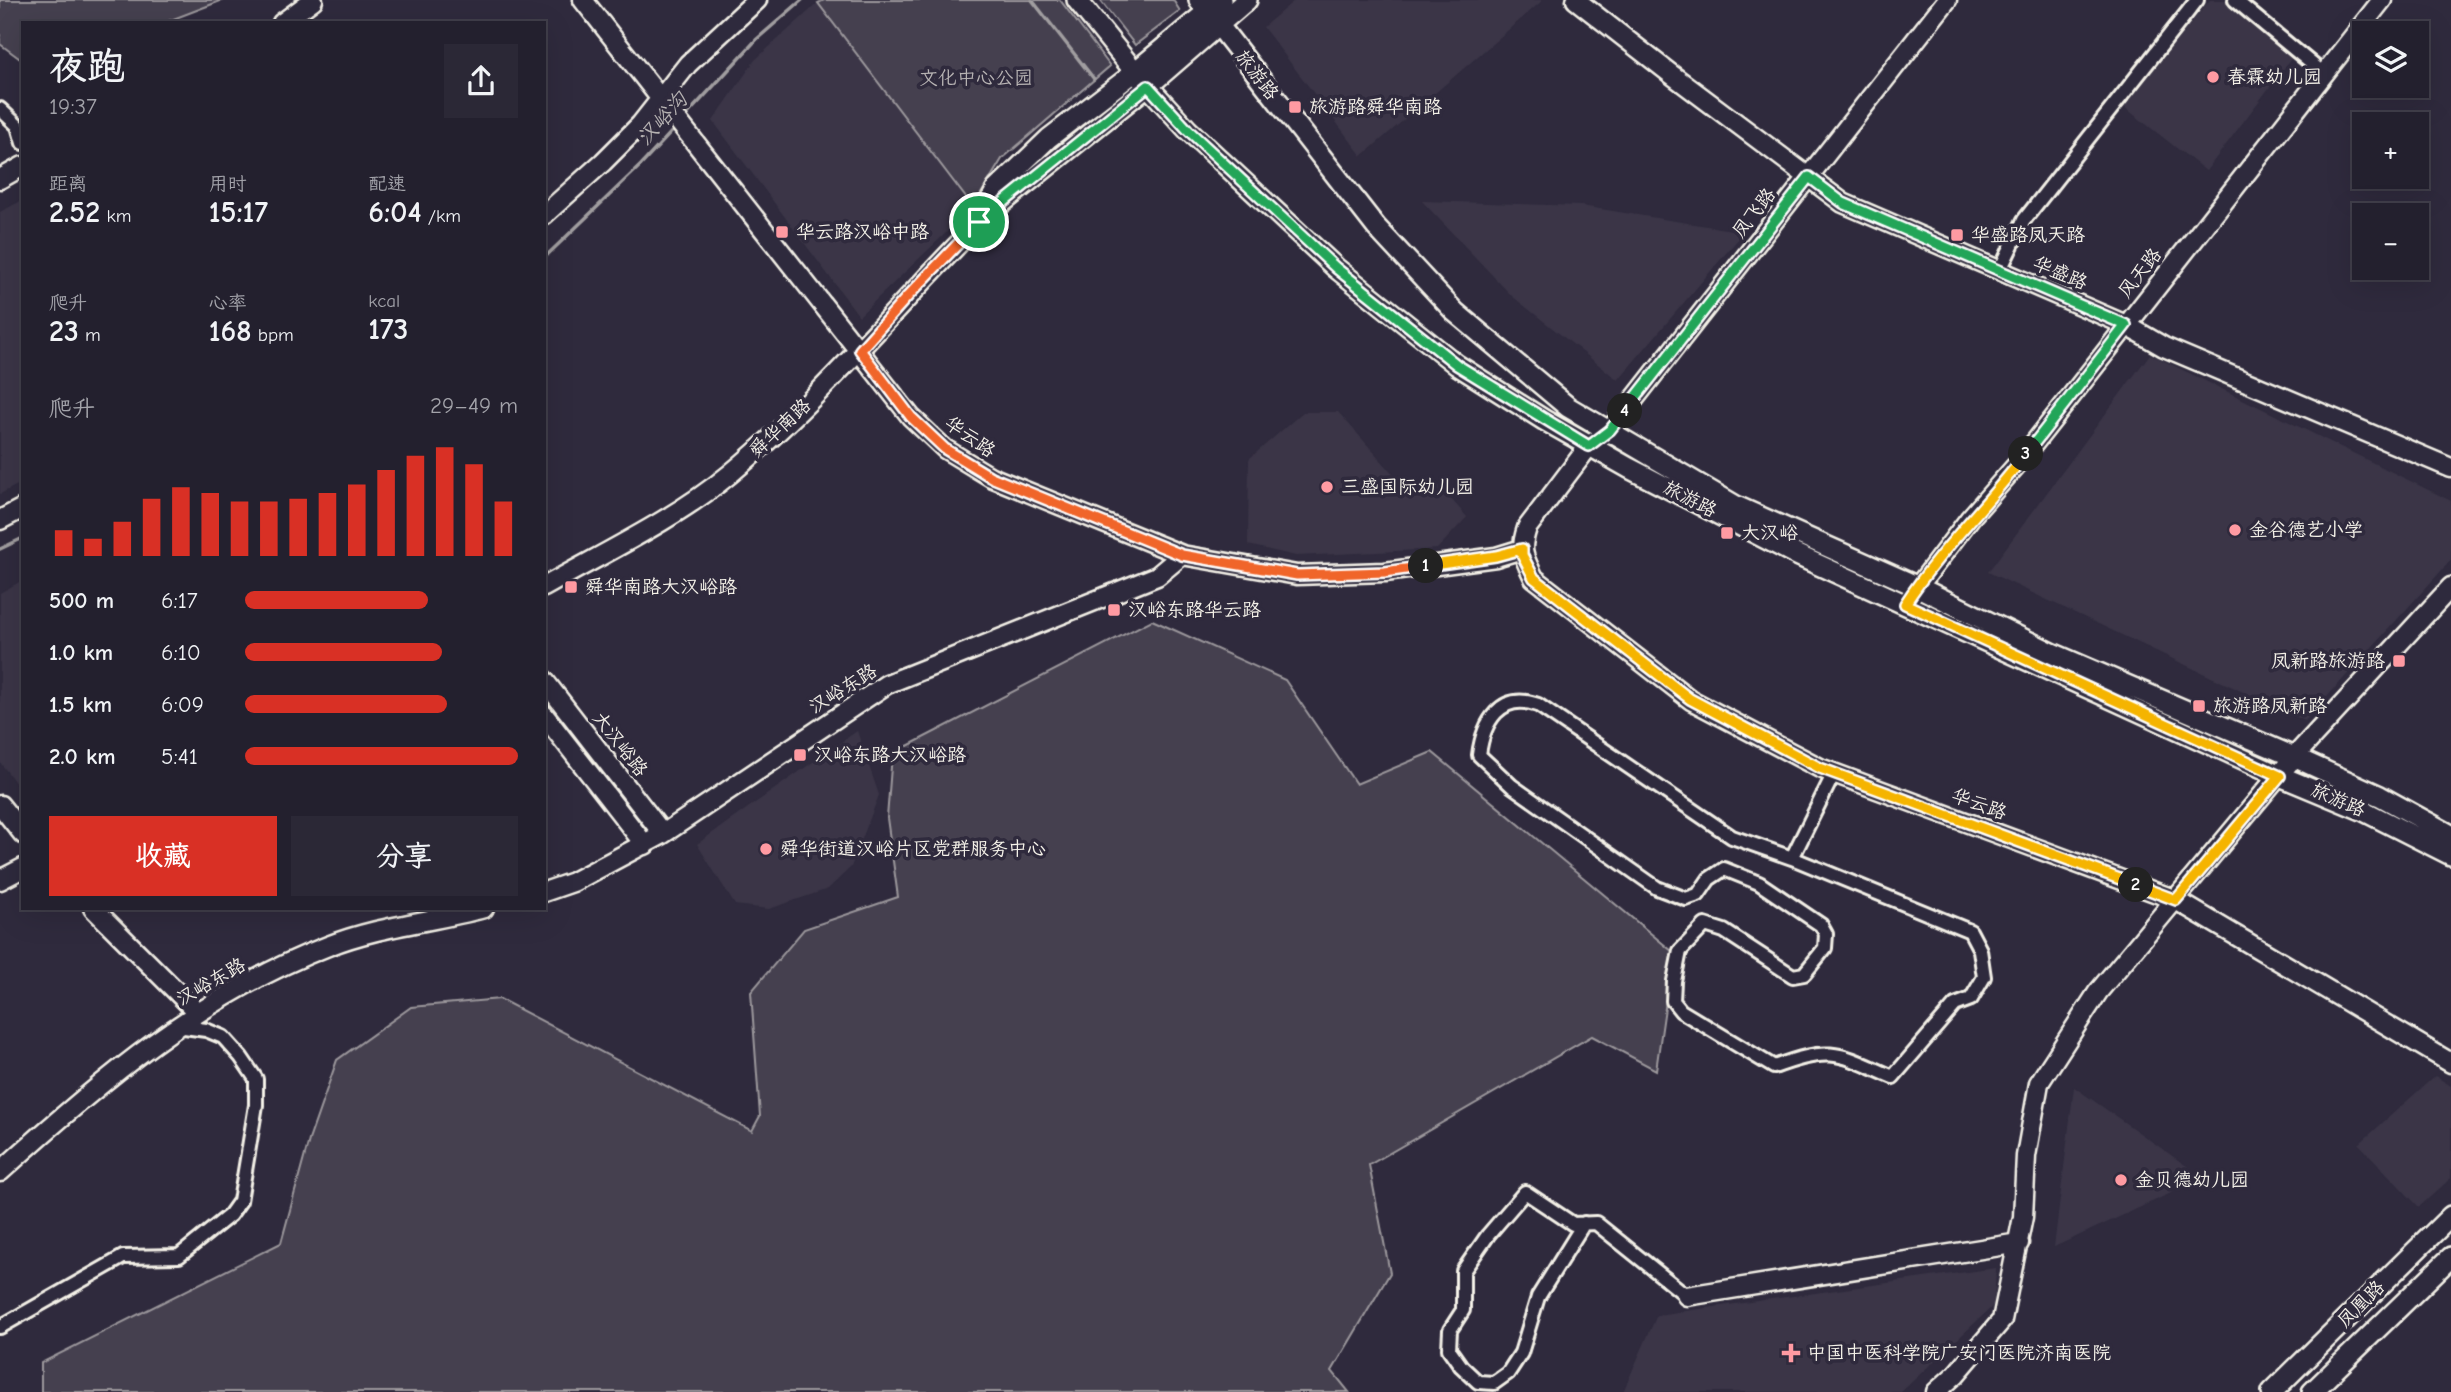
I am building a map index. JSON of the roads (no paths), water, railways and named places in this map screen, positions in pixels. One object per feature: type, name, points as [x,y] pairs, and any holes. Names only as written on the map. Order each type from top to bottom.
[{"type":"main road","name":"旅游路","points":[[1077,0],[1141,79],[1188,130],[1336,268],[1457,365],[1589,446],[1797,555],[2280,776],[2364,811],[2451,855]]},
{"type":"main road","name":"舜华南路","points":[[1141,79],[1211,9],[1247,0]]},
{"type":"main road","name":"旅游路","points":[[1211,9],[1376,226],[1455,312],[1568,407],[1736,506],[1916,586],[2052,653],[2380,796],[2451,835]]},
{"type":"main road","name":"凤凰路","points":[[2272,1392],[2451,1216]]},
{"type":"main road","name":"凤凰路","points":[[2312,1392],[2451,1257]]},
{"type":"street","points":[[285,21],[313,0]]},
{"type":"street","name":"华云路","points":[[583,0],[911,417],[945,449],[991,477],[1182,555],[1297,575],[1385,572],[1496,556],[1522,549],[1522,555],[1534,578],[1690,699],[1834,773],[2176,900],[2451,1063]]},
{"type":"street","points":[[546,213],[640,125],[688,64],[757,0]]},
{"type":"street","name":"华盛路","points":[[1576,0],[1843,203],[2126,325],[2164,347],[2451,468]]},
{"type":"street","name":"凤飞路","points":[[1589,446],[1610,430],[1947,0]]},
{"type":"street","points":[[2000,270],[2024,220],[2197,0]]},
{"type":"street","points":[[2235,0],[2324,74]]},
{"type":"street","name":"风天路","points":[[1905,604],[1916,586],[2021,460],[2382,0]]},
{"type":"street","name":"舜华南路","points":[[546,586],[665,519],[729,475],[830,382],[979,222],[996,190],[1040,147],[1141,79]]},
{"type":"street","points":[[0,108],[18,126],[21,136]]},
{"type":"street","points":[[0,179],[21,167]]},
{"type":"street","points":[[1522,549],[1527,528],[1589,446]]},
{"type":"street","points":[[0,520],[21,509]]},
{"type":"street","name":"汉峪东路","points":[[546,891],[573,882],[645,845],[887,684],[1157,576],[1182,555]]},
{"type":"street","points":[[1941,1390],[2002,1320],[2024,1217],[2026,1156],[2039,1083],[2098,992],[2294,757],[2451,587]]},
{"type":"street","name":"大汉峪路","points":[[546,683],[663,834]]},
{"type":"street","points":[[1524,700],[1538,705],[1732,837],[1792,858],[1970,931],[1980,950],[1984,977],[1971,999],[1955,1006],[1893,1077],[1860,1061],[1835,1053],[1814,1054],[1774,1067],[1681,1011],[1673,1001],[1680,951],[1705,925],[1724,932],[1793,976],[1804,974],[1825,948],[1826,934],[1821,925],[1759,883],[1724,869],[1709,879],[1698,895],[1686,899],[1657,888],[1512,786],[1479,755],[1482,736],[1492,716],[1509,702],[1524,700]]},
{"type":"street","points":[[546,718],[645,845]]},
{"type":"street","points":[[1792,858],[1834,773]]},
{"type":"street","points":[[0,805],[21,831]]},
{"type":"street","points":[[0,880],[21,869]]},
{"type":"street","points":[[95,910],[198,1013]]},
{"type":"street","name":"汉峪东路","points":[[0,1172],[91,1092],[177,1026],[273,971],[329,946],[370,933],[475,910]]},
{"type":"street","points":[[0,1327],[122,1257],[178,1256],[230,1215],[240,1201],[256,1105],[256,1079],[223,1037],[206,1030],[177,1026]]},
{"type":"street","points":[[1584,1223],[1538,1297],[1521,1353],[1508,1373],[1494,1383],[1478,1382],[1461,1366],[1449,1349],[1450,1330],[1463,1310],[1462,1271],[1471,1256],[1525,1192],[1573,1224],[1584,1223],[1596,1223],[1687,1296],[2019,1243]]},
{"type":"waterway","name":"汉峪沟","points":[[684,118],[757,39],[802,0]]},
{"type":"waterway","name":"汉峪沟","points":[[1032,0],[1094,79]]},
{"type":"waterway","name":"汉峪沟","points":[[546,256],[641,165],[677,126]]},
{"type":"waterway","name":"汉峪沟","points":[[0,549],[21,539]]},
{"type":"place","name":"春霖幼儿园","points":[[2213,77]]},
{"type":"place","name":"旅游路舜华南路","points":[[1295,107]]},
{"type":"place","name":"华云路汉峪中路","points":[[782,232]]},
{"type":"place","name":"华盛路凤天路","points":[[1957,235]]},
{"type":"place","name":"三盛国际幼儿园","points":[[1327,487]]},
{"type":"place","name":"金谷德艺小学","points":[[2235,530]]},
{"type":"place","name":"大汉峪","points":[[1727,533]]},
{"type":"place","name":"舜华南路大汉峪路","points":[[571,587]]},
{"type":"place","name":"汉峪东路华云路","points":[[1114,610]]},
{"type":"place","name":"凤新路旅游路","points":[[2399,661]]},
{"type":"place","name":"旅游路凤新路","points":[[2199,706]]},
{"type":"place","name":"汉峪东路大汉峪路","points":[[800,755]]},
{"type":"place","name":"舜华街道汉峪片区党群服务中心","points":[[766,849]]},
{"type":"place","name":"金贝德幼儿园","points":[[2121,1180]]},
{"type":"place","name":"中国中医科学院广安门医院济南医院","points":[[1791,1353]]},
{"type":"park label","name":"文化中心公园","points":[[976,78]]}]
